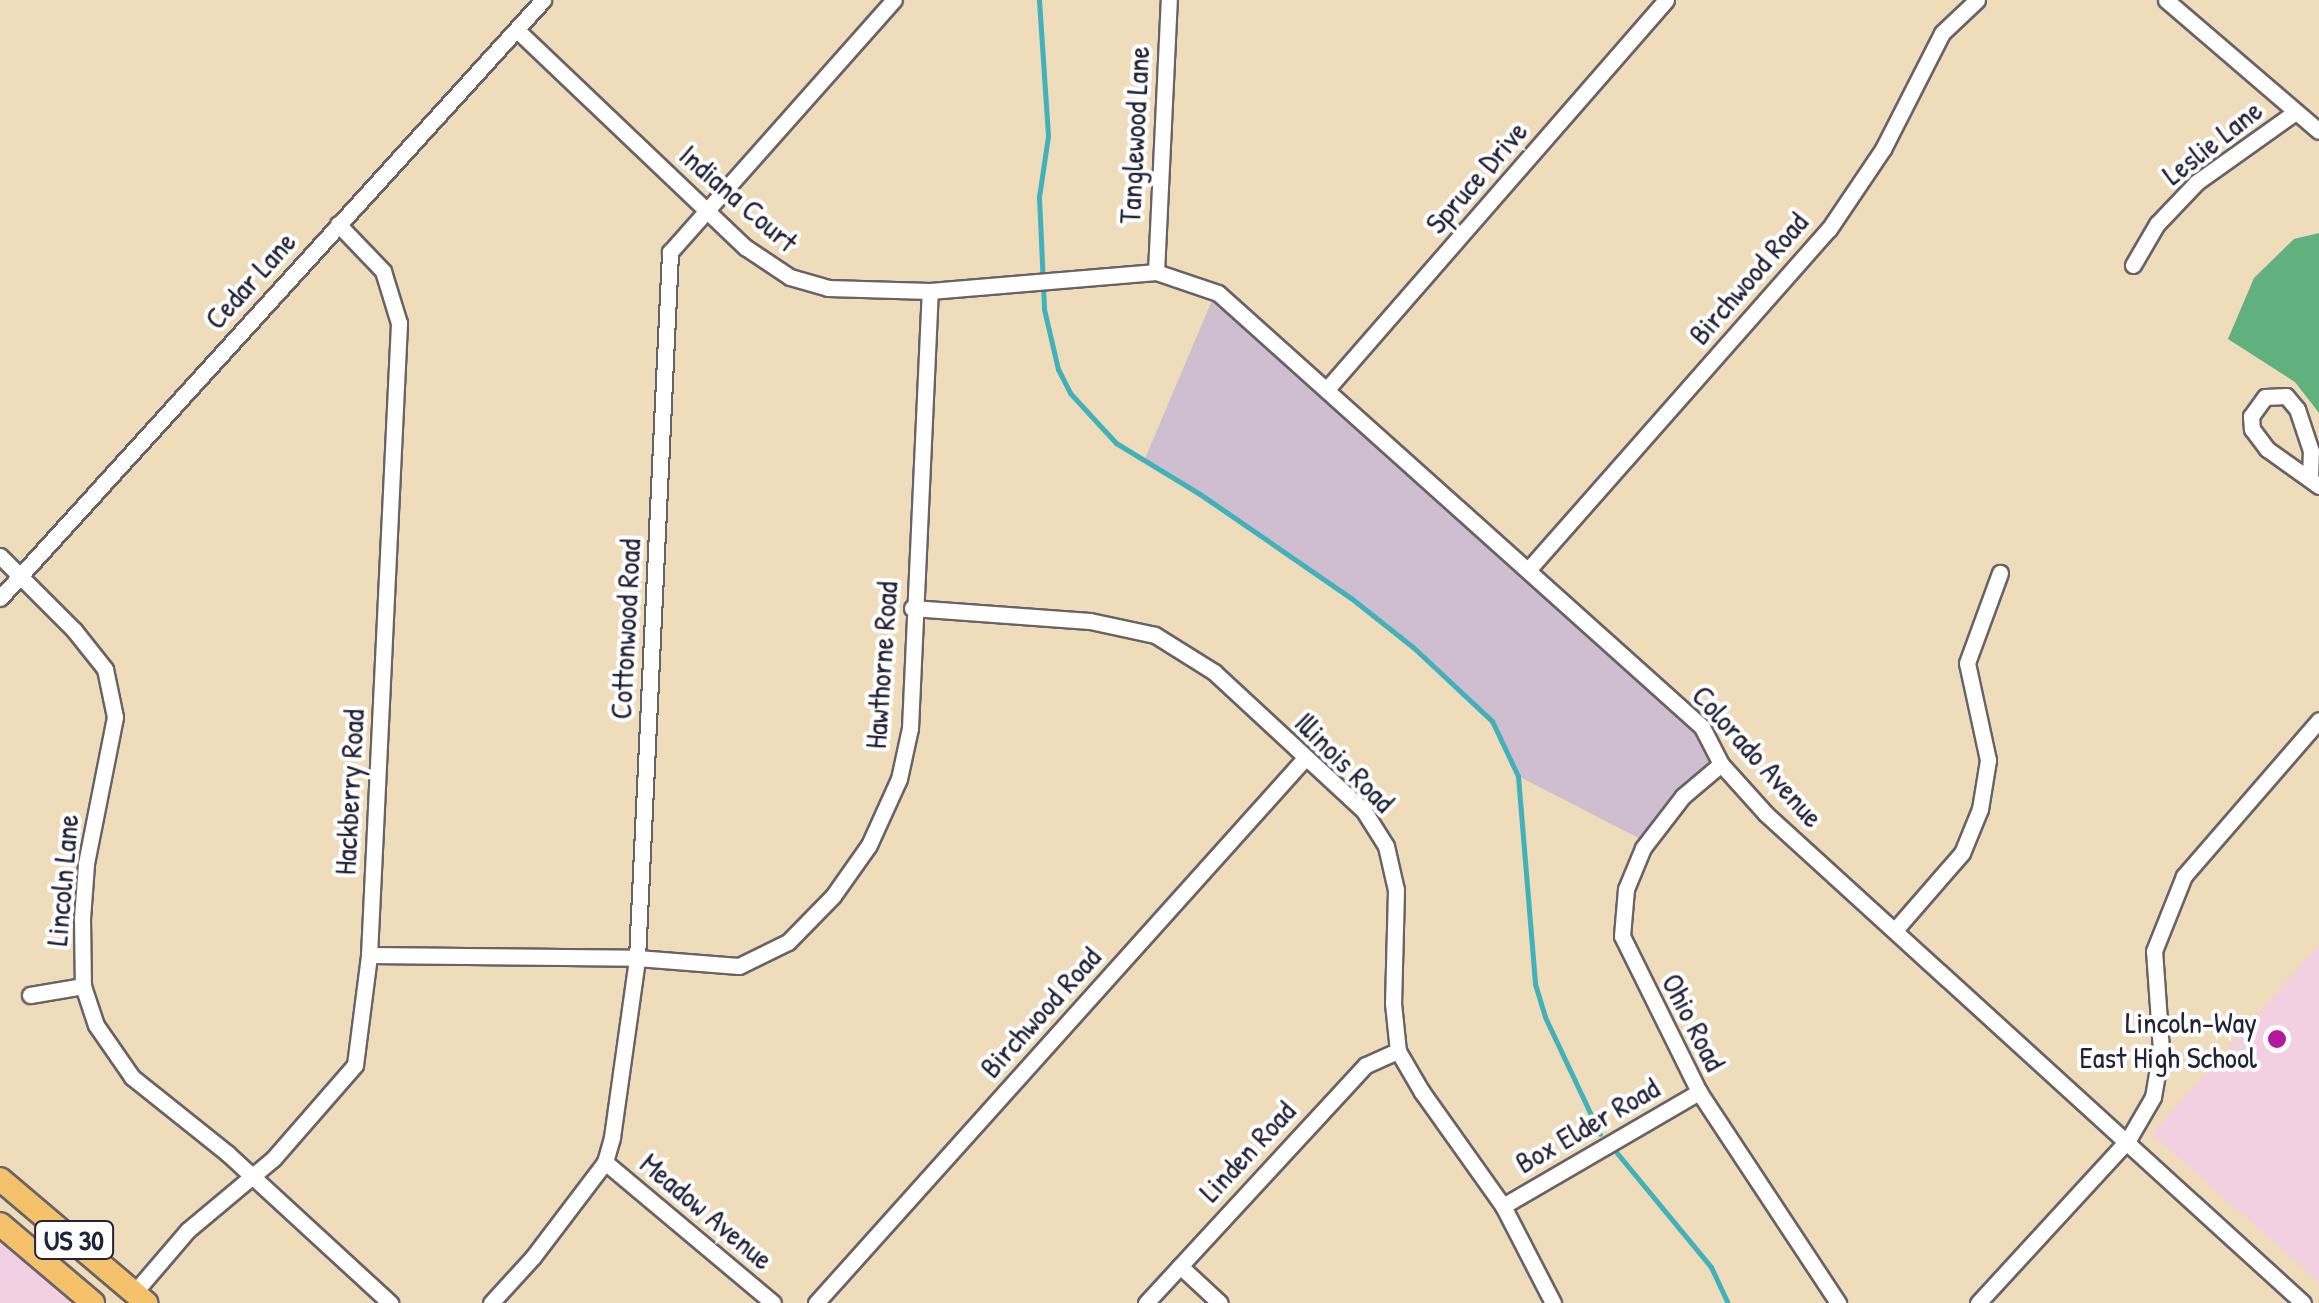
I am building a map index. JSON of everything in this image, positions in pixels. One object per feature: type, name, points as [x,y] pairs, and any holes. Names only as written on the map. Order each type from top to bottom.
[{"type":"main road","name":"US 30","points":[[0,1180],[140,1298]]},
{"type":"main road","name":"US 30","points":[[0,1224],[93,1303]]},
{"type":"street","name":"Cedar Lane","points":[[0,598],[542,0]]},
{"type":"street","name":"Cottonwood Road","points":[[491,1303],[534,1257],[605,1162],[637,958],[670,252],[894,0]]},
{"type":"street","name":"Tanglewood Lane","points":[[1156,272],[1169,0]]},
{"type":"street","name":"Spruce Drive","points":[[1326,389],[1666,0]]},
{"type":"street","name":"Birchwood Road","points":[[1528,570],[1828,229],[1883,149],[1942,33],[1977,0]]},
{"type":"street","points":[[2166,0],[2319,132]]},
{"type":"street","name":"Indiana Court","points":[[516,30],[745,247],[790,277],[828,288],[930,291],[1156,272]]},
{"type":"street","name":"Leslie Lane","points":[[2133,264],[2157,224],[2197,182],[2294,113]]},
{"type":"street","name":"Hackberry Road","points":[[140,1298],[188,1230],[253,1177],[355,1065],[369,955],[399,323],[383,270],[338,224]]},
{"type":"street","name":"Colorado Avenue","points":[[1156,272],[1218,293],[1528,570],[1702,727],[1721,764],[1766,814],[2303,1303]]},
{"type":"street","name":"Hawthorne Road","points":[[369,955],[637,958],[739,966],[788,942],[833,896],[869,844],[899,779],[910,728],[912,608],[930,291]]},
{"type":"street","points":[[2265,396],[2286,396],[2297,408],[2311,451],[2314,482],[2267,449],[2252,429],[2256,404],[2265,396]]},
{"type":"street","name":"Lincoln Lane","points":[[0,556],[74,630],[105,669],[115,718],[86,864],[83,986],[96,1025],[132,1076],[253,1177],[390,1303]]},
{"type":"street","points":[[1895,930],[1962,852],[1980,809],[1988,760],[1968,663],[2000,574]]},
{"type":"street","name":"Illinois Road","points":[[912,608],[1090,620],[1155,635],[1214,672],[1364,811],[1386,846],[1396,890],[1393,1003],[1398,1051],[1422,1092],[1503,1206],[1553,1303]]},
{"type":"street","points":[[1978,1303],[2128,1140],[2153,1096],[2160,1050],[2154,951],[2184,876],[2319,720]]},
{"type":"street","name":"Birchwood Road","points":[[816,1303],[1305,758]]},
{"type":"street","name":"Ohio Road","points":[[1721,764],[1683,796],[1643,848],[1626,889],[1622,936],[1699,1092],[1838,1303]]},
{"type":"street","points":[[30,995],[83,986]]},
{"type":"street","name":"Linden Road","points":[[1146,1303],[1366,1064],[1398,1051]]},
{"type":"street","name":"Box Elder Road","points":[[1503,1206],[1699,1092]]},
{"type":"street","name":"Meadow Avenue","points":[[605,1162],[773,1303]]},
{"type":"street","points":[[1180,1266],[1220,1303]]},
{"type":"shaded area","points":[[1213,298],[1699,730],[1720,772],[1652,845],[1518,776],[1492,721],[1414,648],[1351,598],[1144,461]]},
{"type":"shaded area","name":"Lincoln-Way East High School","points":[[2319,945],[2319,1282],[2152,1134]]},
{"type":"shaded area","points":[[0,1235],[79,1303],[0,1303]]},
{"type":"green space","points":[[2319,233],[2319,413],[2295,382],[2228,339],[2254,278],[2294,239]]},
{"type":"waterway","points":[[1039,0],[1048,136],[1039,197],[1044,309],[1058,369],[1070,393],[1116,443],[1200,494],[1351,598],[1414,648],[1492,721],[1518,776],[1535,984],[1545,1017],[1600,1134]]},
{"type":"waterway","points":[[1617,1153],[1711,1267],[1728,1303]]},
{"type":"place","name":"Lincoln-Way East High School","points":[[2277,1039]]}]
